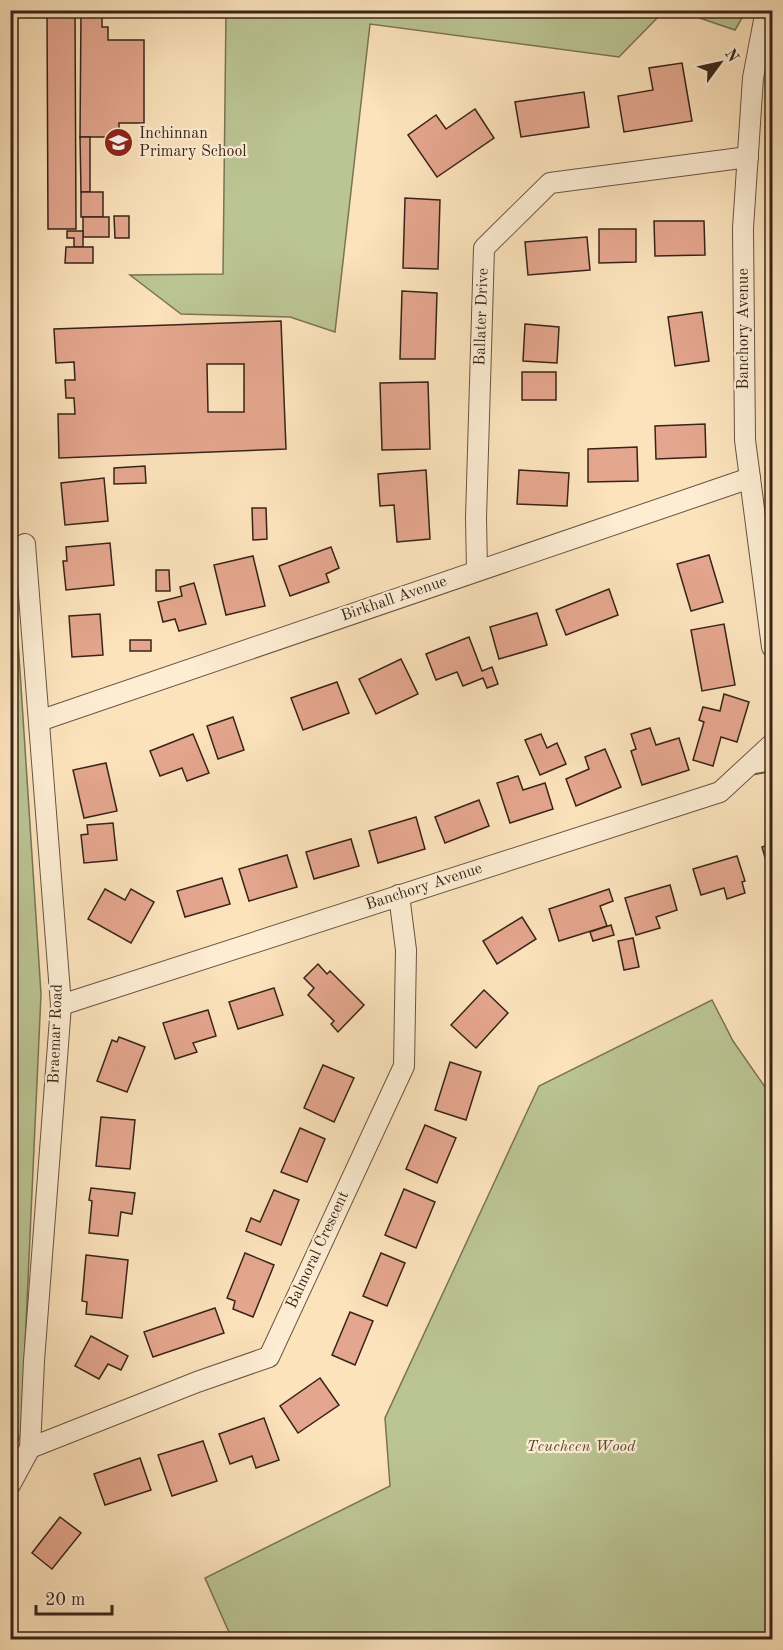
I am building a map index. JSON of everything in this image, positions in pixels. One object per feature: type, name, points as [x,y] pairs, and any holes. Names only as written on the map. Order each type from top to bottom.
[{"type":"street","name":"Banchory Avenue","points":[[766,10],[753,78],[748,157],[744,239],[745,440],[772,647]]},
{"type":"street","name":"Ballater Drive","points":[[477,570],[476,518],[484,248],[550,183],[748,157]]},
{"type":"street","name":"Birkhall Avenue","points":[[39,721],[750,478]]},
{"type":"street","name":"Braemar Road","points":[[10,1485],[30,1448],[34,1360],[61,1005],[25,544]]},
{"type":"street","name":"Banchory Avenue","points":[[61,1005],[720,792],[772,744]]},
{"type":"street","name":"Balmoral Crescent","points":[[30,1448],[196,1382],[268,1357],[404,1066],[406,950],[399,895]]},
{"type":"lane","points":[[744,770],[772,765]]},
{"type":"green space","points":[[746,10],[735,30],[679,11]]},
{"type":"green space","points":[[226,11],[573,11],[618,18],[626,11],[664,11],[619,57],[370,24],[335,332],[290,317],[181,314],[130,275],[223,274]]},
{"type":"green space","points":[[10,517],[41,994],[21,1434],[11,1456]]},
{"type":"green space","name":"Teucheen Wood","points":[[712,1000],[733,1041],[772,1097],[772,1639],[232,1639],[205,1578],[390,1486],[385,1418],[539,1086]]},
{"type":"building","points":[[47,10],[75,10],[76,229],[48,229]]},
{"type":"building","points":[[81,10],[102,10],[102,27],[108,27],[108,40],[144,40],[144,123],[119,123],[119,137],[80,137]]},
{"type":"building","points":[[682,63],[692,121],[624,132],[618,96],[653,90],[649,68]]},
{"type":"building","points":[[584,92],[589,127],[521,137],[515,102]]},
{"type":"building","points":[[475,109],[494,138],[437,177],[408,135],[436,115],[446,129]]},
{"type":"building","points":[[80,137],[90,137],[90,192],[81,192]]},
{"type":"building","points":[[81,192],[103,192],[103,217],[81,217]]},
{"type":"building","points":[[405,198],[440,200],[438,269],[403,268]]},
{"type":"building","points":[[114,216],[129,216],[129,238],[115,238]]},
{"type":"building","points":[[83,217],[109,217],[109,237],[83,237]]},
{"type":"building","points":[[654,221],[704,221],[705,255],[655,256]]},
{"type":"building","points":[[599,229],[636,229],[636,262],[599,263]]},
{"type":"building","points":[[67,231],[83,231],[83,247],[74,247],[74,238],[67,238]]},
{"type":"building","points":[[587,237],[590,270],[528,275],[525,242]]},
{"type":"building","points":[[66,247],[93,247],[93,263],[65,263]]},
{"type":"building","points":[[402,291],[437,293],[435,359],[400,359]]},
{"type":"building","points":[[702,312],[709,361],[675,366],[668,317]]},
{"type":"building","points":[[281,321],[286,449],[59,458],[58,414],[75,414],[74,398],[66,398],[65,380],[75,380],[74,362],[56,363],[54,329]],"holes":[[[207,364],[244,364],[244,412],[208,412]]]},
{"type":"building","points":[[525,324],[559,327],[557,363],[523,361]]},
{"type":"building","points":[[522,372],[556,372],[556,400],[522,400]]},
{"type":"building","points":[[428,382],[430,449],[382,450],[380,383]]},
{"type":"building","points":[[705,424],[706,457],[656,459],[655,426]]},
{"type":"building","points":[[637,447],[638,481],[588,482],[588,449]]},
{"type":"building","points":[[145,466],[146,483],[114,484],[114,468]]},
{"type":"building","points":[[426,470],[430,539],[397,542],[394,505],[380,506],[378,474]]},
{"type":"building","points":[[519,470],[569,473],[567,506],[517,504]]},
{"type":"building","points":[[104,478],[108,521],[65,525],[61,483]]},
{"type":"building","points":[[252,508],[266,508],[267,539],[253,540]]},
{"type":"building","points":[[110,543],[114,585],[66,590],[63,561],[67,561],[66,547]]},
{"type":"building","points":[[331,547],[339,568],[326,574],[329,582],[290,596],[279,566]]},
{"type":"building","points":[[709,555],[723,602],[691,611],[677,564]]},
{"type":"building","points":[[253,556],[265,606],[226,615],[214,565]]},
{"type":"building","points":[[156,570],[169,570],[170,591],[156,591]]},
{"type":"building","points":[[194,583],[206,624],[179,631],[175,619],[163,622],[158,602],[182,596],[180,587]]},
{"type":"building","points":[[609,589],[618,615],[566,635],[556,610]]},
{"type":"building","points":[[537,613],[547,645],[499,659],[490,627]]},
{"type":"building","points":[[100,614],[103,655],[72,657],[69,616]]},
{"type":"building","points":[[724,624],[735,685],[702,691],[691,630]]},
{"type":"building","points":[[469,637],[482,671],[492,667],[498,684],[487,688],[483,678],[463,686],[457,672],[436,680],[426,654]]},
{"type":"building","points":[[130,640],[151,640],[151,651],[130,651]]},
{"type":"building","points":[[401,659],[418,694],[376,714],[359,679]]},
{"type":"building","points":[[337,682],[349,713],[303,730],[291,698]]},
{"type":"building","points":[[724,694],[749,702],[737,742],[721,737],[713,766],[693,760],[704,722],[699,720],[703,707],[720,711]]},
{"type":"building","points":[[233,717],[244,750],[218,759],[207,726]]},
{"type":"building","points":[[650,728],[656,745],[679,738],[689,770],[642,785],[631,751],[636,749],[631,734]]},
{"type":"building","points":[[193,734],[209,773],[187,781],[182,768],[160,776],[150,751]]},
{"type":"building","points":[[541,734],[547,748],[557,743],[566,764],[540,775],[525,740]]},
{"type":"building","points":[[605,749],[621,787],[576,806],[566,779],[589,769],[585,757]]},
{"type":"building","points":[[106,763],[117,811],[84,818],[73,770]]},
{"type":"building","points":[[518,776],[523,790],[545,783],[553,809],[510,823],[497,783]]},
{"type":"building","points":[[479,800],[489,826],[445,843],[435,817]]},
{"type":"building","points":[[416,817],[425,849],[378,863],[369,831]]},
{"type":"building","points":[[113,823],[117,860],[84,863],[81,835],[88,834],[87,825]]},
{"type":"building","points":[[351,839],[359,866],[314,879],[306,852]]},
{"type":"building","points":[[772,844],[772,873],[770,874],[762,847]]},
{"type":"building","points":[[287,855],[297,887],[249,901],[239,869]]},
{"type":"building","points":[[737,856],[745,881],[742,882],[745,893],[727,899],[724,888],[701,895],[693,869]]},
{"type":"building","points":[[222,878],[230,904],[185,917],[177,891]]},
{"type":"building","points":[[670,885],[677,910],[656,917],[660,928],[636,935],[625,898]]},
{"type":"building","points":[[105,889],[125,900],[131,889],[154,902],[131,943],[88,919]]},
{"type":"building","points":[[609,889],[613,901],[600,906],[607,926],[559,941],[549,909]]},
{"type":"building","points":[[522,917],[536,939],[497,964],[483,941]]},
{"type":"building","points":[[611,925],[614,935],[593,941],[590,932]]},
{"type":"building","points":[[633,938],[639,967],[624,970],[618,941]]},
{"type":"building","points":[[318,964],[327,974],[330,971],[364,1005],[338,1032],[331,1024],[334,1021],[308,995],[314,988],[304,978]]},
{"type":"building","points":[[274,988],[283,1015],[238,1029],[229,1002]]},
{"type":"building","points":[[484,990],[508,1013],[476,1048],[451,1025]]},
{"type":"building","points":[[208,1010],[216,1036],[193,1043],[197,1052],[175,1059],[163,1023]]},
{"type":"building","points":[[119,1037],[145,1047],[127,1092],[97,1081],[112,1040],[117,1042]]},
{"type":"building","points":[[450,1062],[481,1072],[466,1120],[435,1110]]},
{"type":"building","points":[[323,1065],[354,1078],[334,1122],[304,1108]]},
{"type":"building","points":[[101,1117],[135,1120],[130,1169],[96,1166]]},
{"type":"building","points":[[425,1125],[456,1138],[437,1183],[406,1169]]},
{"type":"building","points":[[300,1128],[325,1139],[307,1182],[281,1172]]},
{"type":"building","points":[[91,1188],[135,1193],[132,1214],[121,1212],[118,1236],[89,1233]]},
{"type":"building","points":[[404,1189],[435,1202],[416,1248],[385,1235]]},
{"type":"building","points":[[274,1190],[299,1200],[281,1245],[246,1231],[251,1218],[260,1222]]},
{"type":"building","points":[[245,1253],[274,1265],[253,1317],[233,1309],[235,1301],[227,1298]]},
{"type":"building","points":[[381,1253],[405,1263],[387,1306],[363,1296]]},
{"type":"building","points":[[86,1255],[128,1260],[122,1318],[86,1314],[87,1302],[82,1301]]},
{"type":"building","points":[[215,1308],[224,1333],[153,1357],[144,1332]]},
{"type":"building","points":[[350,1312],[373,1321],[355,1365],[332,1355]]},
{"type":"building","points":[[91,1336],[128,1356],[121,1370],[108,1364],[99,1379],[75,1366]]},
{"type":"building","points":[[320,1378],[339,1405],[298,1433],[280,1406]]},
{"type":"building","points":[[264,1418],[279,1460],[256,1468],[252,1456],[230,1464],[219,1434]]},
{"type":"building","points":[[203,1441],[217,1481],[172,1496],[158,1455]]},
{"type":"building","points":[[140,1458],[151,1490],[105,1505],[94,1474]]},
{"type":"building","points":[[60,1517],[81,1533],[52,1569],[32,1553]]},
{"type":"place","name":"Inchinnan Primary School","points":[[118,143]]}]
